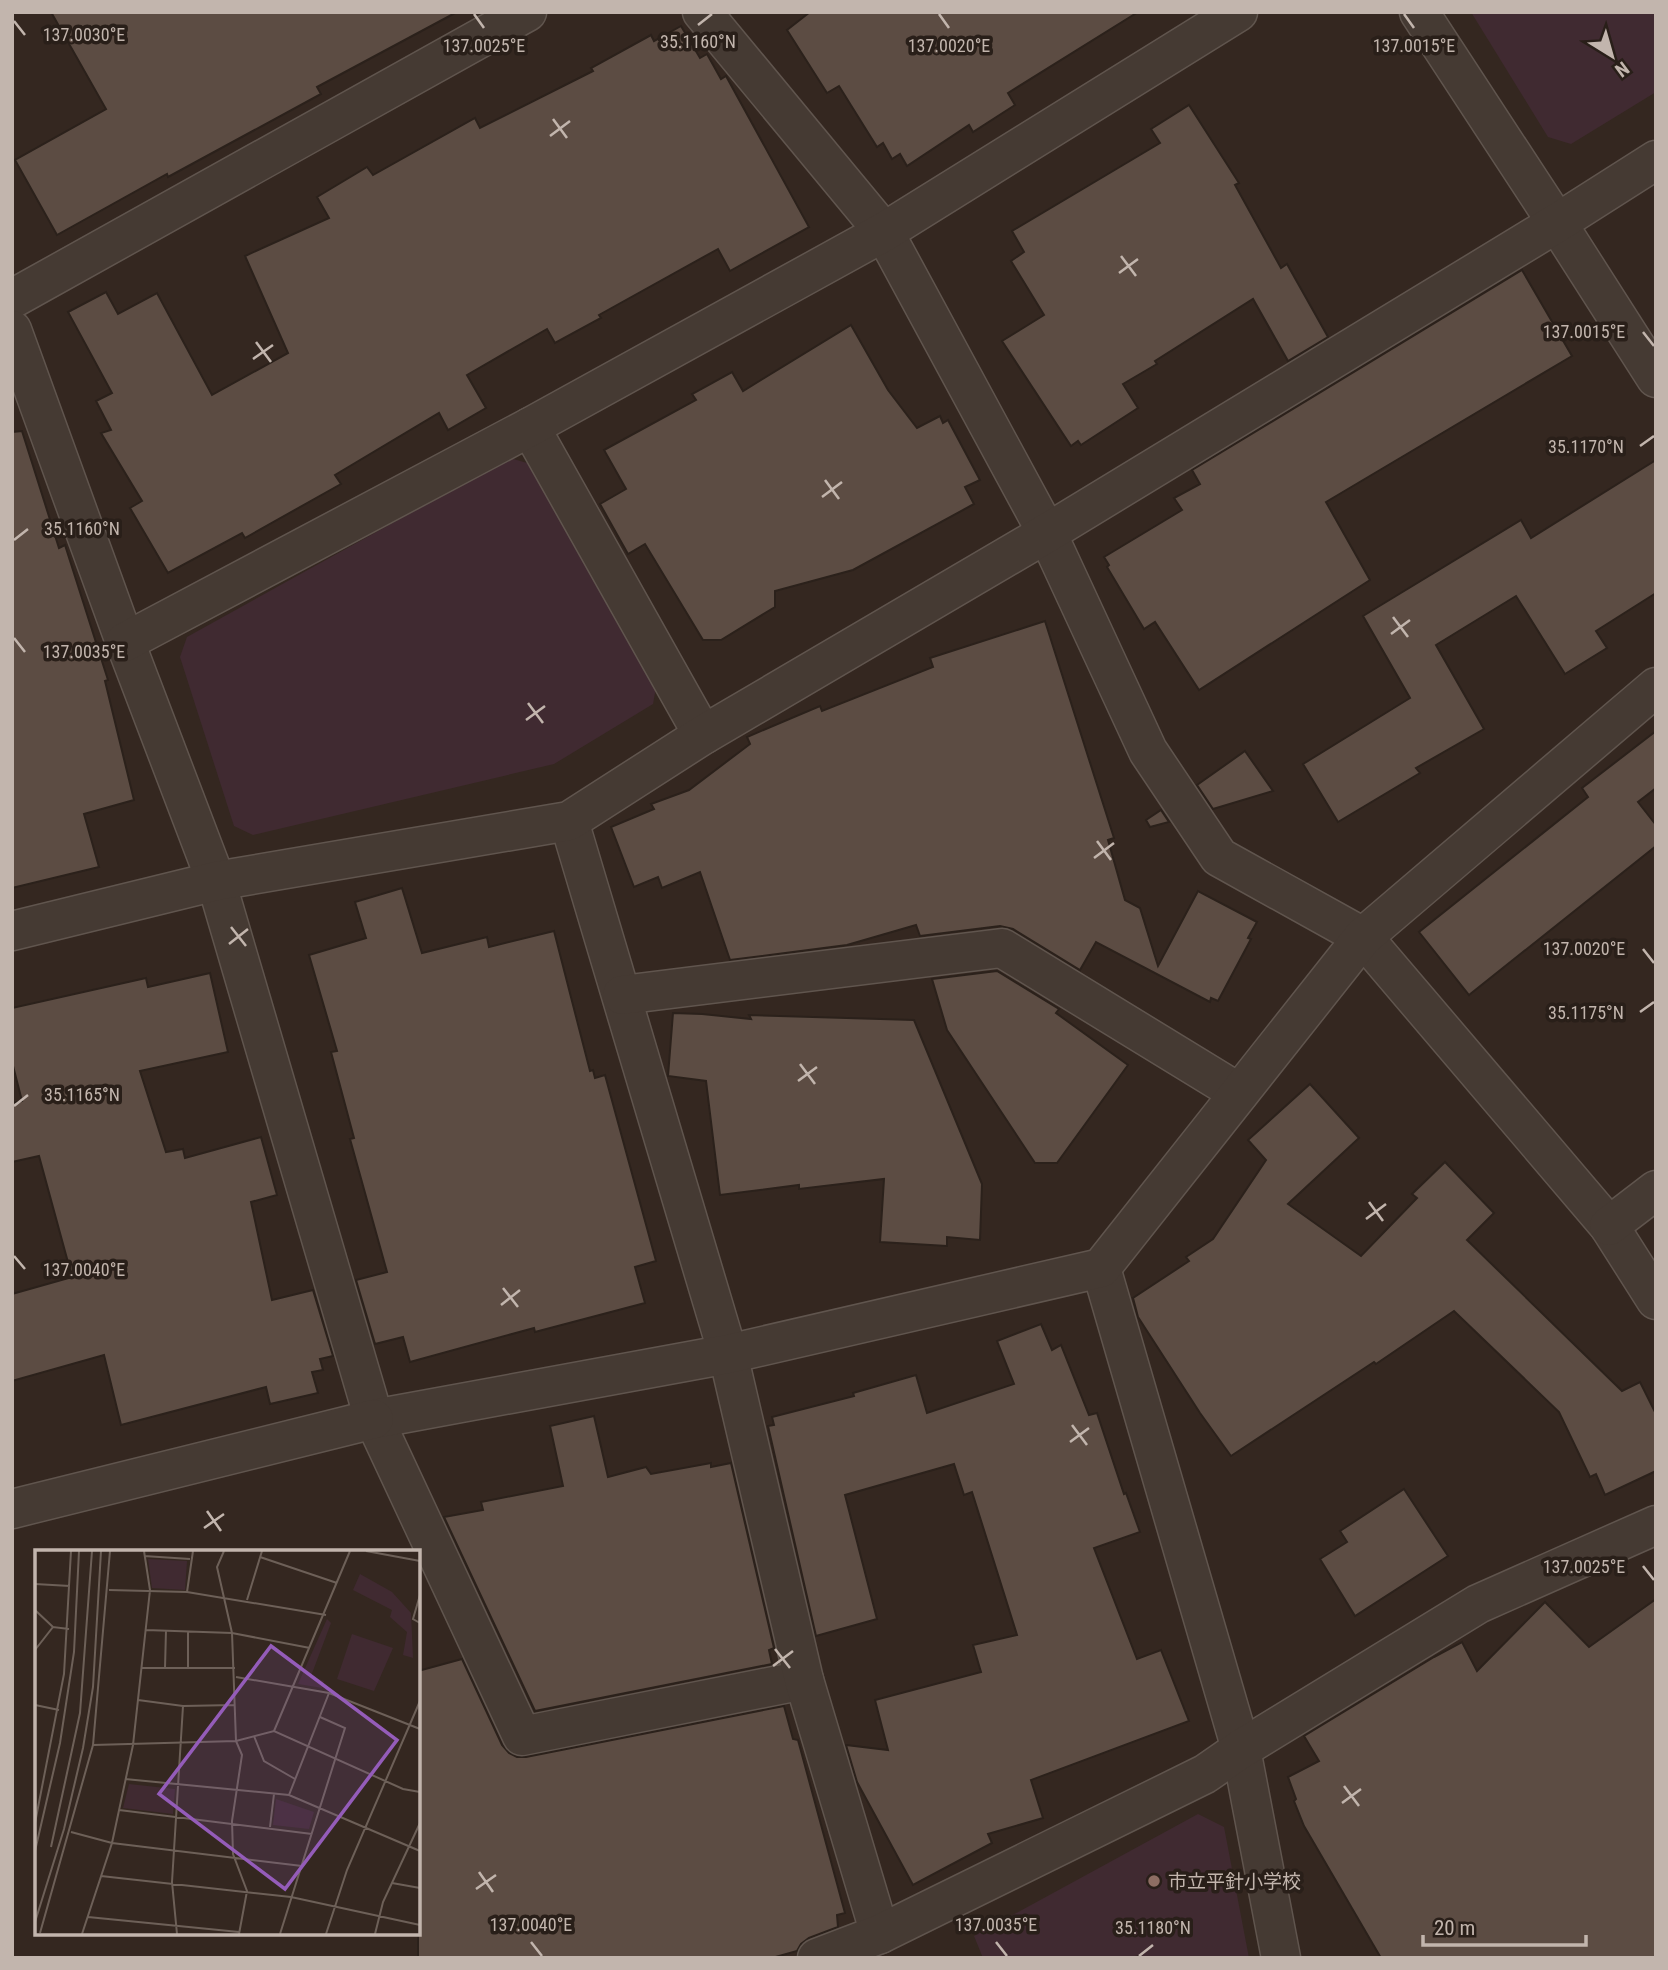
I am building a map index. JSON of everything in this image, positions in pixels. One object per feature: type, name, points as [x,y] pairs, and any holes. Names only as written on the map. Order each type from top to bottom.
[{"type":"street","points":[[12,299],[527,12]]},
{"type":"street","points":[[702,12],[884,232],[1047,533],[1148,751],[1219,857],[1363,937],[1609,1226],[1656,1300]]},
{"type":"street","points":[[125,642],[530,427],[884,232],[1238,12]]},
{"type":"street","points":[[1419,12],[1656,378]]},
{"type":"street","points":[[12,931],[216,881],[569,821],[703,735],[1047,533],[1656,160]]},
{"type":"street","points":[[12,330],[125,642],[216,881],[374,1419],[522,1736],[804,1680]]},
{"type":"street","points":[[530,427],[703,735]]},
{"type":"street","points":[[12,1509],[374,1419],[728,1354],[1101,1268],[1363,937],[1656,687]]},
{"type":"street","points":[[569,821],[728,1354],[804,1680],[880,1934]]},
{"type":"street","points":[[622,995],[1002,948],[1239,1093]]},
{"type":"street","points":[[1609,1226],[1656,1190]]},
{"type":"street","points":[[1101,1268],[1241,1749],[1282,1958]]},
{"type":"street","points":[[817,1958],[880,1934],[1205,1774],[1241,1749],[1478,1604],[1656,1525]]},
{"type":"shaded area","points":[[1471,12],[1656,12],[1656,92],[1571,144],[1548,137]]},
{"type":"shaded area","points":[[510,458],[537,466],[657,681],[653,704],[554,764],[253,835],[234,826],[180,657],[187,637]]},
{"type":"shaded area","name":"市立平針小学校","points":[[1198,1814],[1224,1827],[1249,1958],[1139,1958],[1138,1955],[1129,1958],[983,1958],[974,1936]]},
{"type":"building","points":[[51,12],[457,12],[317,87],[321,94],[57,235],[15,160],[106,109]]},
{"type":"building","points":[[810,12],[1138,12],[1008,93],[1015,105],[973,132],[969,125],[907,166],[900,154],[892,159],[883,143],[877,147],[839,86],[827,93],[787,30]]},
{"type":"building","points":[[681,26],[700,58],[707,54],[721,79],[726,76],[809,227],[730,271],[718,249],[599,315],[601,318],[555,343],[547,329],[467,375],[486,408],[448,430],[439,413],[335,475],[341,484],[245,538],[242,533],[168,573],[130,508],[142,501],[101,433],[111,430],[96,401],[112,393],[68,312],[106,292],[118,314],[157,293],[212,395],[288,353],[245,256],[329,218],[317,197],[367,167],[373,175],[475,118],[480,128],[593,71],[591,68],[651,35],[654,41]]},
{"type":"building","points":[[1189,105],[1239,183],[1235,185],[1281,268],[1287,264],[1328,337],[1288,361],[1253,299],[1123,384],[1138,408],[1081,445],[1078,441],[1071,446],[1002,341],[1044,315],[1011,261],[1024,252],[1012,231],[1160,143],[1151,129]]},
{"type":"building","points":[[1522,270],[1572,356],[1326,502],[1370,580],[1199,690],[1155,622],[1144,629],[1107,567],[1109,565],[1104,557],[1182,510],[1174,498],[1200,484],[1192,470]]},
{"type":"building","points":[[851,325],[888,390],[917,428],[940,416],[943,423],[948,420],[980,480],[965,487],[974,504],[853,570],[775,591],[775,607],[721,640],[703,640],[645,544],[628,554],[600,504],[626,489],[604,450],[696,400],[692,394],[732,372],[743,391]]},
{"type":"building","points":[[22,431],[59,548],[65,545],[108,680],[105,681],[134,800],[84,814],[99,867],[12,888],[12,432]]},
{"type":"building","points":[[1656,460],[1656,593],[1596,631],[1607,648],[1565,674],[1516,596],[1436,645],[1484,729],[1416,768],[1420,773],[1338,822],[1303,764],[1410,698],[1363,616],[1521,520],[1531,538]]},
{"type":"building","points":[[1045,621],[1114,838],[1108,840],[1125,900],[1140,908],[1158,966],[1198,891],[1257,922],[1248,938],[1251,939],[1218,1001],[1211,998],[1210,1002],[1096,942],[1080,970],[1013,929],[1000,926],[920,936],[916,925],[847,945],[730,960],[700,872],[662,888],[658,877],[634,887],[611,827],[654,809],[651,804],[689,790],[750,744],[747,737],[820,706],[822,711],[933,667],[930,658]]},
{"type":"building","points":[[1656,731],[1656,788],[1638,802],[1656,825],[1656,846],[1469,995],[1419,932],[1588,797],[1582,788]]},
{"type":"building","points":[[1245,751],[1273,791],[1213,809],[1197,785]]},
{"type":"building","points":[[1161,810],[1169,822],[1150,827],[1146,820]]},
{"type":"building","points":[[402,888],[422,953],[487,937],[489,947],[554,931],[590,1071],[593,1070],[595,1078],[605,1075],[656,1261],[635,1267],[645,1303],[535,1332],[534,1328],[410,1362],[403,1337],[375,1344],[356,1280],[387,1272],[350,1139],[354,1138],[331,1052],[337,1051],[309,955],[366,938],[355,902]]},
{"type":"building","points":[[997,971],[1059,1009],[1056,1013],[1128,1065],[1057,1163],[1035,1163],[947,1030],[932,979]]},
{"type":"building","points":[[210,973],[228,1052],[140,1071],[166,1152],[183,1149],[185,1158],[261,1137],[277,1195],[251,1202],[272,1300],[313,1290],[333,1356],[320,1359],[323,1370],[312,1372],[318,1393],[270,1404],[266,1387],[121,1425],[104,1355],[12,1381],[12,1294],[72,1277],[39,1156],[12,1162],[12,1103],[22,1101],[12,1062],[12,1008],[146,978],[148,987]]},
{"type":"building","points":[[673,1013],[751,1019],[749,1015],[914,1020],[982,1184],[980,1240],[947,1237],[947,1246],[880,1242],[884,1179],[799,1189],[799,1185],[720,1195],[706,1081],[668,1076]]},
{"type":"building","points":[[1310,1084],[1359,1138],[1288,1204],[1361,1256],[1417,1198],[1412,1194],[1445,1162],[1494,1213],[1467,1240],[1622,1391],[1640,1382],[1656,1414],[1656,1471],[1605,1495],[1596,1474],[1590,1477],[1559,1412],[1454,1311],[1231,1456],[1138,1317],[1133,1298],[1189,1261],[1186,1257],[1213,1239],[1266,1160],[1248,1140]]},
{"type":"building","points":[[1041,1324],[1052,1350],[1061,1345],[1089,1415],[1097,1413],[1124,1494],[1126,1493],[1140,1532],[1094,1548],[1137,1659],[1161,1650],[1189,1721],[1031,1780],[1043,1818],[988,1834],[992,1843],[913,1885],[857,1782],[846,1745],[888,1750],[875,1700],[981,1672],[973,1645],[1017,1635],[972,1492],[964,1495],[954,1464],[845,1495],[877,1619],[816,1636],[768,1426],[774,1425],[772,1417],[854,1396],[853,1393],[916,1375],[927,1413],[1014,1384],[997,1341]]},
{"type":"building","points":[[594,1416],[608,1477],[646,1467],[651,1474],[711,1463],[711,1467],[731,1463],[774,1648],[769,1650],[772,1664],[535,1711],[444,1517],[483,1510],[481,1502],[563,1486],[550,1426]]},
{"type":"building","points":[[1404,1489],[1448,1556],[1355,1616],[1320,1559],[1347,1542],[1340,1531]]},
{"type":"building","points":[[1656,1599],[1656,1958],[1381,1958],[1304,1826],[1294,1801],[1296,1799],[1288,1777],[1319,1761],[1304,1736],[1462,1642],[1477,1671],[1545,1602],[1589,1647]]},
{"type":"building","points":[[462,1659],[502,1745],[517,1757],[784,1706],[793,1739],[798,1740],[845,1913],[837,1915],[838,1927],[809,1938],[797,1951],[772,1958],[418,1958],[420,1670]]},
{"type":"place","name":"市立平針小学校","points":[[1154,1881]]}]
